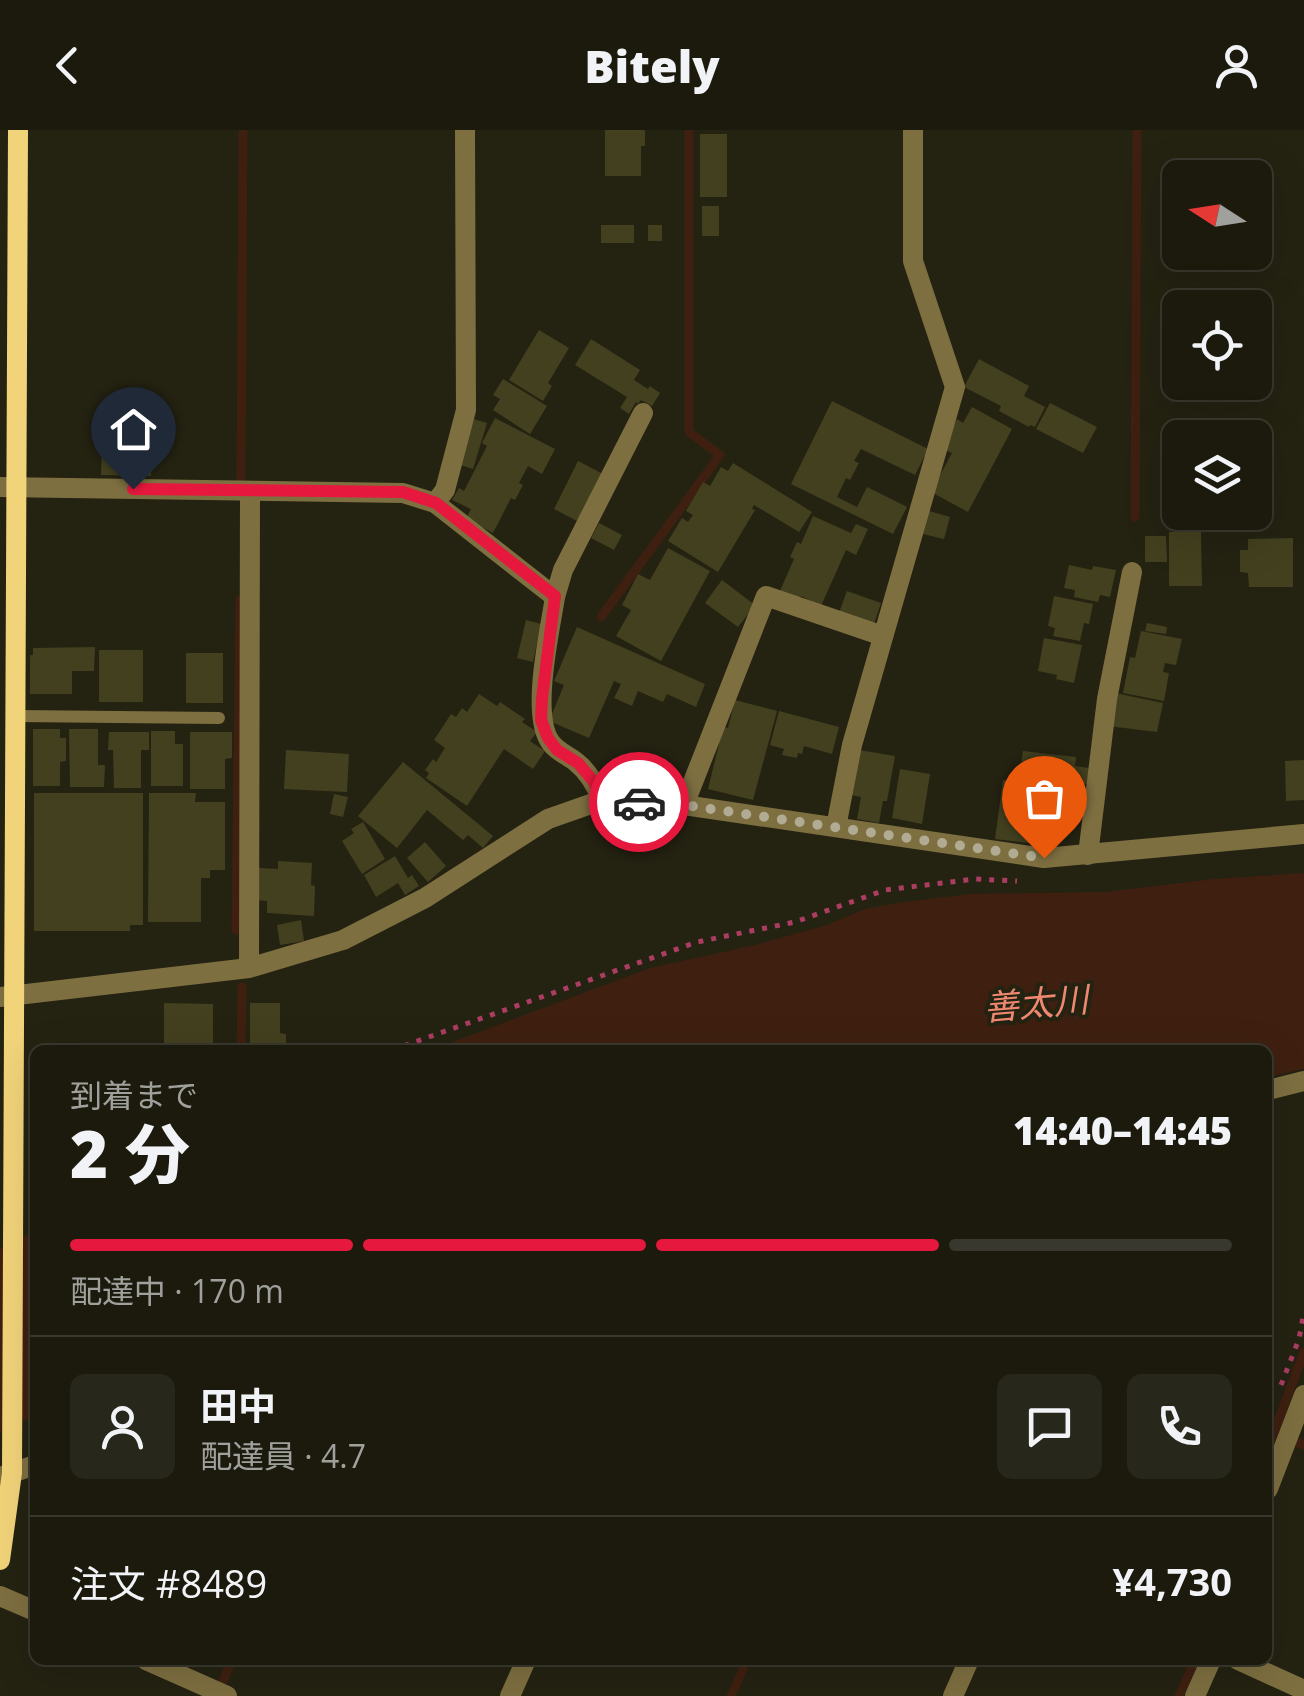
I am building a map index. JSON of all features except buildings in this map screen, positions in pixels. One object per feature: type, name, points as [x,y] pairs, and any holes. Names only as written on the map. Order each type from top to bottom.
[{"type":"street","points":[[0,1560],[6,1475],[12,1449],[8,996],[16,716],[8,487],[18,130]]},
{"type":"street","points":[[436,503],[445,490],[466,410],[466,130]]},
{"type":"street","points":[[836,826],[852,745],[955,387],[913,261],[913,130]]},
{"type":"street","points":[[602,800],[594,782],[578,763],[557,750],[548,738],[541,720],[542,698],[555,596],[563,570],[643,414]]},
{"type":"street","points":[[8,487],[403,492],[436,503],[555,596]]},
{"type":"street","points":[[249,968],[250,492]]},
{"type":"street","points":[[1088,856],[1107,699],[1132,572]]},
{"type":"street","points":[[684,805],[766,596],[882,636]]},
{"type":"street","points":[[8,996],[249,968],[342,940],[425,898],[548,820],[602,800],[684,805],[1044,858],[1304,834]]},
{"type":"street","points":[[1272,1089],[1304,1080]]},
{"type":"street","points":[[1272,1479],[1304,1395]]},
{"type":"street","points":[[6,1475],[30,1467]]},
{"type":"street","points":[[0,1596],[30,1610]]},
{"type":"street","points":[[157,1665],[228,1696]]},
{"type":"street","points":[[510,1696],[524,1665]]},
{"type":"street","points":[[953,1696],[967,1665]]},
{"type":"street","points":[[1195,1696],[1209,1665]]},
{"type":"street","points":[[1249,1665],[1304,1690]]},
{"type":"lane","points":[[16,716],[219,718]]},
{"type":"path","points":[[406,1045],[697,942],[795,922],[886,890],[974,879],[1032,882]]},
{"type":"path","points":[[1280,1387],[1299,1340],[1304,1312]]},
{"type":"water","name":"善太川","points":[[1304,873],[1304,1069],[1272,1076],[1272,1045],[444,1045],[650,968],[755,945],[827,925],[865,909],[969,894],[1105,892]]},
{"type":"water","points":[[30,1234],[30,1418],[0,1432],[0,1249]]},
{"type":"waterway","points":[[241,481],[243,130]]},
{"type":"waterway","points":[[601,617],[720,455],[689,432],[689,130]]},
{"type":"waterway","points":[[1135,517],[1137,130]]},
{"type":"waterway","points":[[236,930],[240,600]]},
{"type":"waterway","points":[[241,1045],[242,987]]},
{"type":"waterway","points":[[1272,1437],[1304,1352]]},
{"type":"waterway","points":[[1299,1443],[1304,1445]]},
{"type":"waterway","points":[[223,1681],[230,1665]]},
{"type":"waterway","points":[[731,1696],[745,1665]]},
{"type":"waterway","points":[[1179,1696],[1193,1665]]},
{"type":"way so far","points":[[639,802],[684,805],[1044,858]]},
{"type":"route","points":[[133,489],[403,492],[436,503],[555,596],[542,698],[541,720],[548,738],[557,750],[578,763],[594,782],[602,800],[639,802]]}]
